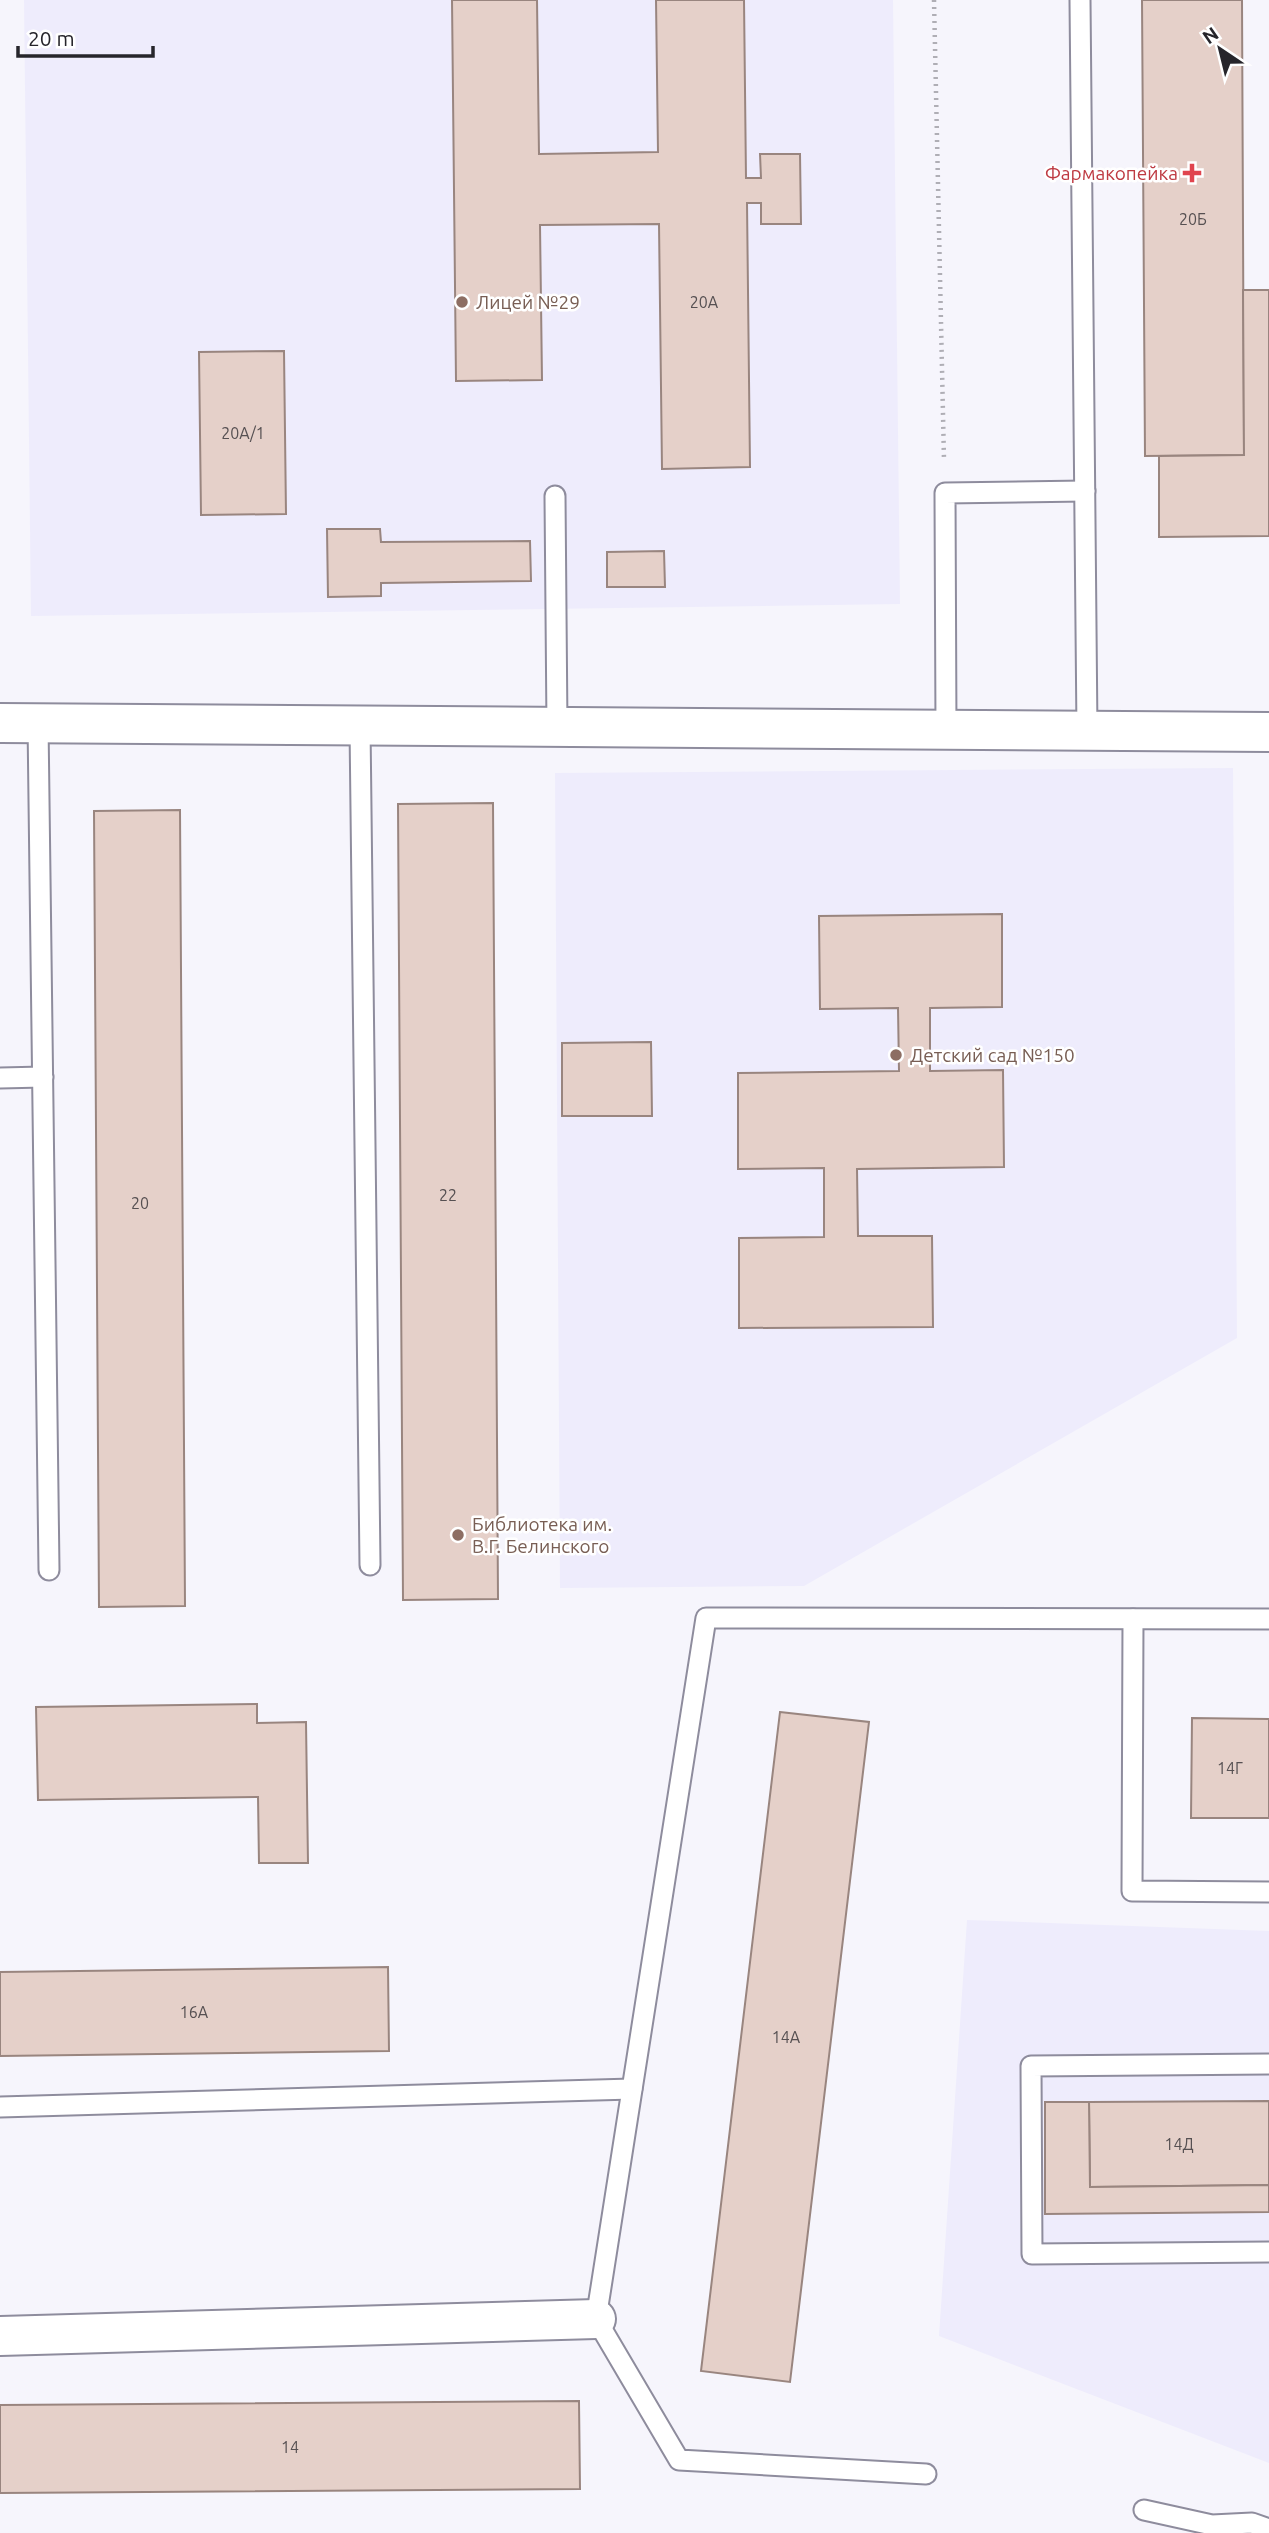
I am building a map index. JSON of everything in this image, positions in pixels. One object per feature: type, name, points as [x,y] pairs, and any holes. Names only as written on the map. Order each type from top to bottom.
[{"type":"street","points":[[0,723],[1269,732]]},
{"type":"street","points":[[0,2336],[596,2319]]},
{"type":"lane","points":[[1080,0],[1087,731]]},
{"type":"lane","points":[[946,730],[945,493],[1085,491]]},
{"type":"lane","points":[[555,496],[557,727]]},
{"type":"lane","points":[[38,723],[48,1570]]},
{"type":"lane","points":[[360,726],[370,1565]]},
{"type":"lane","points":[[0,1078],[43,1077]]},
{"type":"lane","points":[[926,2474],[679,2460],[596,2319],[706,1618],[1269,1619]]},
{"type":"lane","points":[[1133,1619],[1132,1891],[1269,1892]]},
{"type":"lane","points":[[1269,2064],[1031,2066],[1032,2254],[1269,2252]]},
{"type":"lane","points":[[0,2107],[632,2089]]},
{"type":"lane","points":[[1144,2511],[1212,2525],[1252,2523],[1269,2529]]},
{"type":"path","points":[[934,0],[945,493]]},
{"type":"shaded area","name":"Лицей №29","points":[[24,0],[893,0],[900,604],[31,616]]},
{"type":"shaded area","name":"Детский сад №150","points":[[1233,768],[1237,1338],[804,1586],[560,1588],[555,773]]},
{"type":"shaded area","points":[[967,1920],[1269,1931],[1269,2463],[939,2336]]},
{"type":"building","points":[[452,0],[537,0],[539,154],[658,152],[656,0],[744,0],[746,178],[761,178],[760,154],[800,154],[801,224],[761,224],[761,203],[747,203],[750,467],[662,469],[659,224],[540,225],[542,380],[456,381]]},
{"type":"building","points":[[1142,0],[1242,0],[1244,455],[1145,456]]},
{"type":"building","points":[[1243,290],[1269,290],[1269,536],[1159,537],[1159,456],[1244,455]]},
{"type":"building","points":[[284,351],[286,514],[201,515],[199,352]]},
{"type":"building","points":[[327,529],[380,529],[381,542],[530,541],[531,581],[381,583],[381,596],[328,597]]},
{"type":"building","points":[[664,551],[665,587],[607,587],[607,552]]},
{"type":"building","points":[[493,803],[498,1599],[403,1600],[398,804]]},
{"type":"building","points":[[180,810],[185,1606],[99,1607],[94,811]]},
{"type":"building","points":[[1002,914],[1002,1007],[930,1008],[930,1071],[1003,1070],[1004,1167],[857,1169],[858,1236],[932,1236],[933,1327],[739,1328],[739,1238],[824,1237],[824,1168],[738,1169],[738,1073],[899,1071],[898,1008],[820,1009],[819,916]]},
{"type":"building","points":[[651,1042],[652,1116],[562,1116],[562,1043]]},
{"type":"building","points":[[257,1704],[257,1723],[306,1722],[308,1863],[259,1863],[258,1797],[38,1800],[36,1707]]},
{"type":"building","points":[[780,1712],[869,1722],[790,2382],[701,2371]]},
{"type":"building","points":[[1192,1718],[1269,1719],[1269,1818],[1191,1818]]},
{"type":"building","points":[[388,1967],[389,2051],[0,2056],[0,1972]]},
{"type":"building","points":[[1269,2101],[1269,2185],[1090,2187],[1089,2102]]},
{"type":"building","points":[[1045,2102],[1089,2102],[1090,2187],[1269,2185],[1269,2212],[1045,2214]]},
{"type":"building","points":[[579,2401],[580,2489],[0,2493],[0,2405]]},
{"type":"place","name":"Фармакопейка","points":[[1192,173]]},
{"type":"place","name":"Лицей №29","points":[[462,302]]},
{"type":"place","name":"Детский сад №150","points":[[896,1055]]},
{"type":"place","name":"Библиотека им. В.Г. Белинского","points":[[458,1535]]}]
